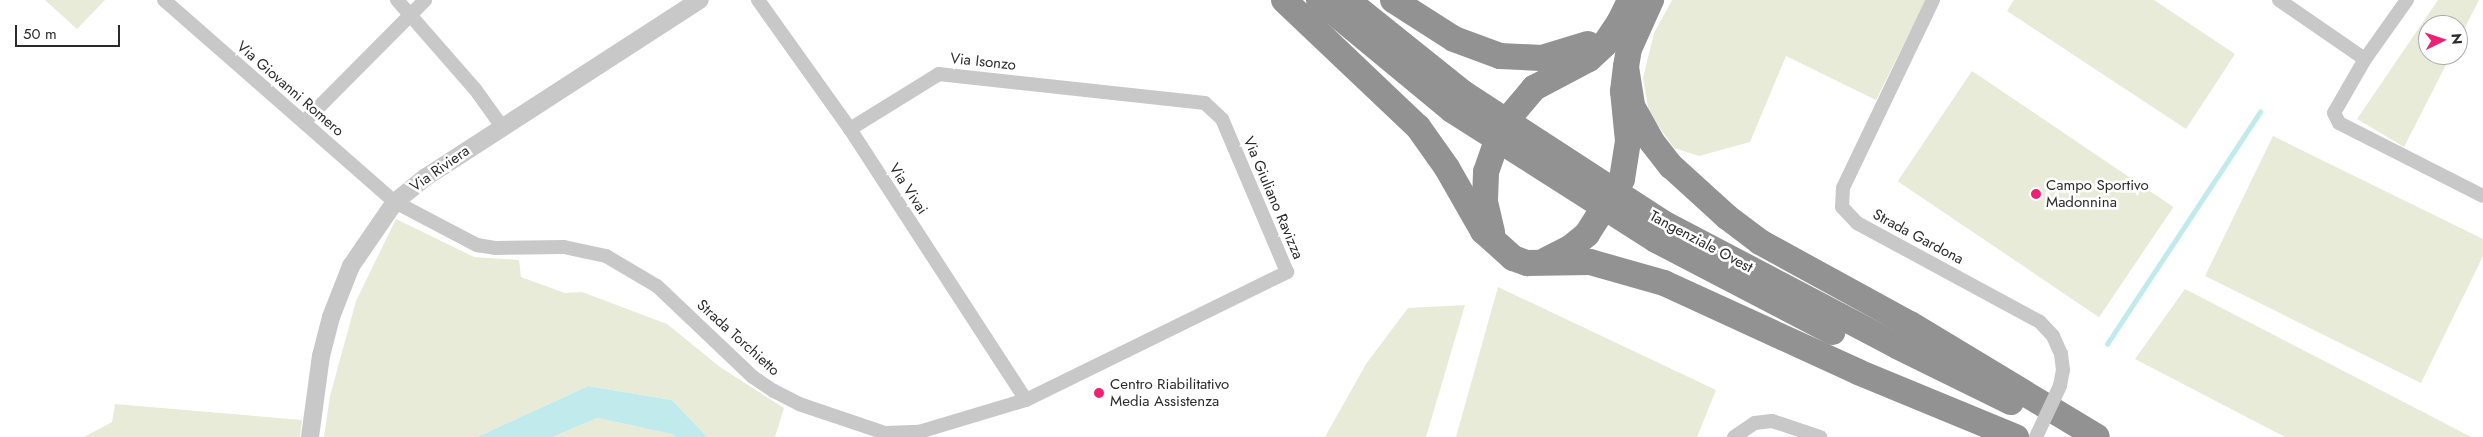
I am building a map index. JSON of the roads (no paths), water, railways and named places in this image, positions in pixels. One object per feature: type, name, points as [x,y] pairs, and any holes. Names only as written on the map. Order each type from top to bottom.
[{"type":"highway","points":[[1284,0],[1418,127],[1447,168],[1483,231],[1500,249],[1518,261],[1538,264],[1590,262],[1664,283],[1858,372],[2016,437]]},
{"type":"highway","name":"Tangenziale Ovest","points":[[1319,0],[1458,101],[1660,232],[2041,437]]},
{"type":"highway","name":"Tangenziale Ovest","points":[[1347,0],[1458,101]]},
{"type":"highway","points":[[1393,0],[1461,42],[1500,56],[1529,59],[1558,56],[1588,44],[1603,32],[1625,0]]},
{"type":"highway","points":[[1500,249],[1491,229],[1484,189],[1490,153],[1502,126],[1534,88],[1589,59],[1604,45],[1619,24],[1630,0]]},
{"type":"highway","points":[[1538,264],[1570,248],[1587,234],[1622,179],[1628,141],[1623,91],[1629,49],[1652,0]]},
{"type":"highway","points":[[1626,67],[1632,106],[1652,142],[1671,166],[1727,217],[1760,242],[1910,324],[2097,437]]},
{"type":"highway","name":"Tangenziale Ovest","points":[[1660,232],[2084,437]]},
{"type":"street","name":"Via Giovanni Romero","points":[[164,0],[395,202]]},
{"type":"street","points":[[398,0],[475,88],[503,128]]},
{"type":"street","points":[[304,122],[426,0]]},
{"type":"street","name":"Via Riviera","points":[[310,437],[321,356],[331,318],[351,266],[395,202],[426,177],[700,0]]},
{"type":"street","name":"Via Vivai","points":[[758,0],[850,129],[1026,400]]},
{"type":"street","name":"Strada Gardona","points":[[1933,0],[1843,188],[1842,207],[1857,223],[2040,322],[2054,336],[2061,354],[2063,370],[2060,386],[2036,437]]},
{"type":"street","points":[[2279,0],[2365,58]]},
{"type":"street","points":[[2407,0],[2365,58],[2341,97],[2334,113],[2339,123],[2483,196]]},
{"type":"street","name":"Via Isonzo","points":[[850,129],[939,74],[1128,94]]},
{"type":"street","name":"Via Giuliano Ravizza","points":[[1128,94],[1206,103],[1222,119],[1286,272],[1151,338]]},
{"type":"street","name":"Strada Torchietto","points":[[395,202],[477,245],[494,248],[564,247],[606,256],[657,286],[754,378],[774,391],[799,404],[885,433],[919,432],[1026,400],[1151,338]]},
{"type":"street","points":[[1734,437],[1755,423],[1772,420],[1820,437]]},
{"type":"water","points":[[588,386],[672,400],[707,437],[674,437],[672,434],[597,418],[553,437],[477,437]]},
{"type":"waterway","points":[[2107,344],[2260,112]]},
{"type":"place","name":"Campo Sportivo Madonnina","points":[[2036,194]]},
{"type":"place","name":"Centro Riabilitativo Media Assistenza","points":[[1099,393]]}]
